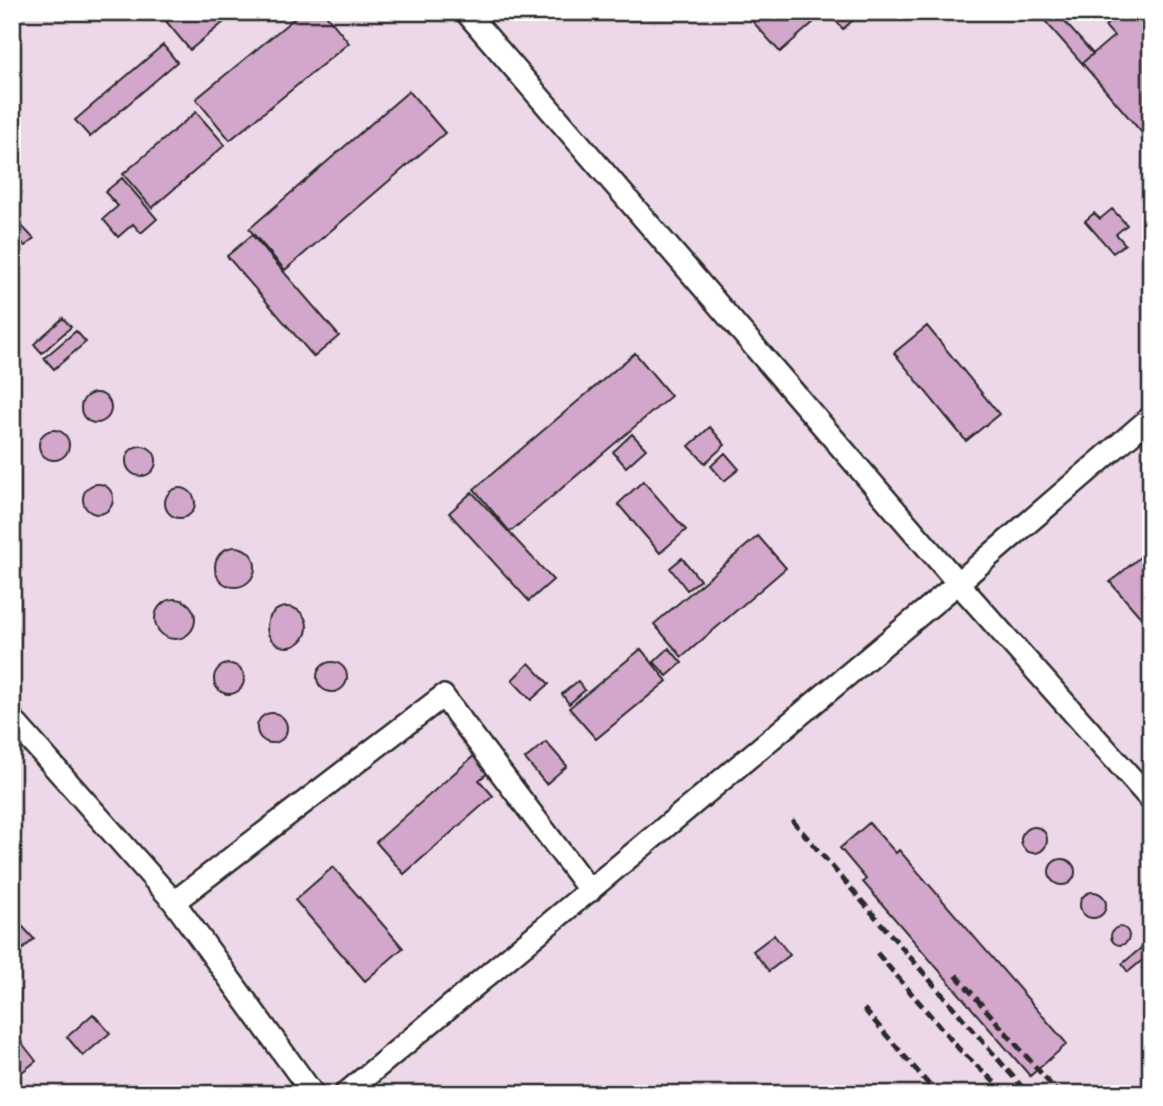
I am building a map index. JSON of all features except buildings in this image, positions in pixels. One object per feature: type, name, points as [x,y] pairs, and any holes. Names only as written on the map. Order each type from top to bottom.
[{"type":"lane","points":[[466,12],[958,583],[1151,800]]},
{"type":"lane","points":[[345,1094],[958,583],[1151,417]]},
{"type":"lane","points":[[174,902],[443,696],[590,891]]},
{"type":"lane","points":[[12,719],[174,902],[313,1094]]},
{"type":"shaded area","points":[[12,12],[1151,12],[1151,1094],[12,1094]]},
{"type":"railway","points":[[792,820],[1028,1094]]},
{"type":"railway","points":[[877,953],[959,1049],[1007,1094]]},
{"type":"railway","points":[[956,975],[1059,1094]]},
{"type":"railway","points":[[864,1009],[937,1094]]}]
